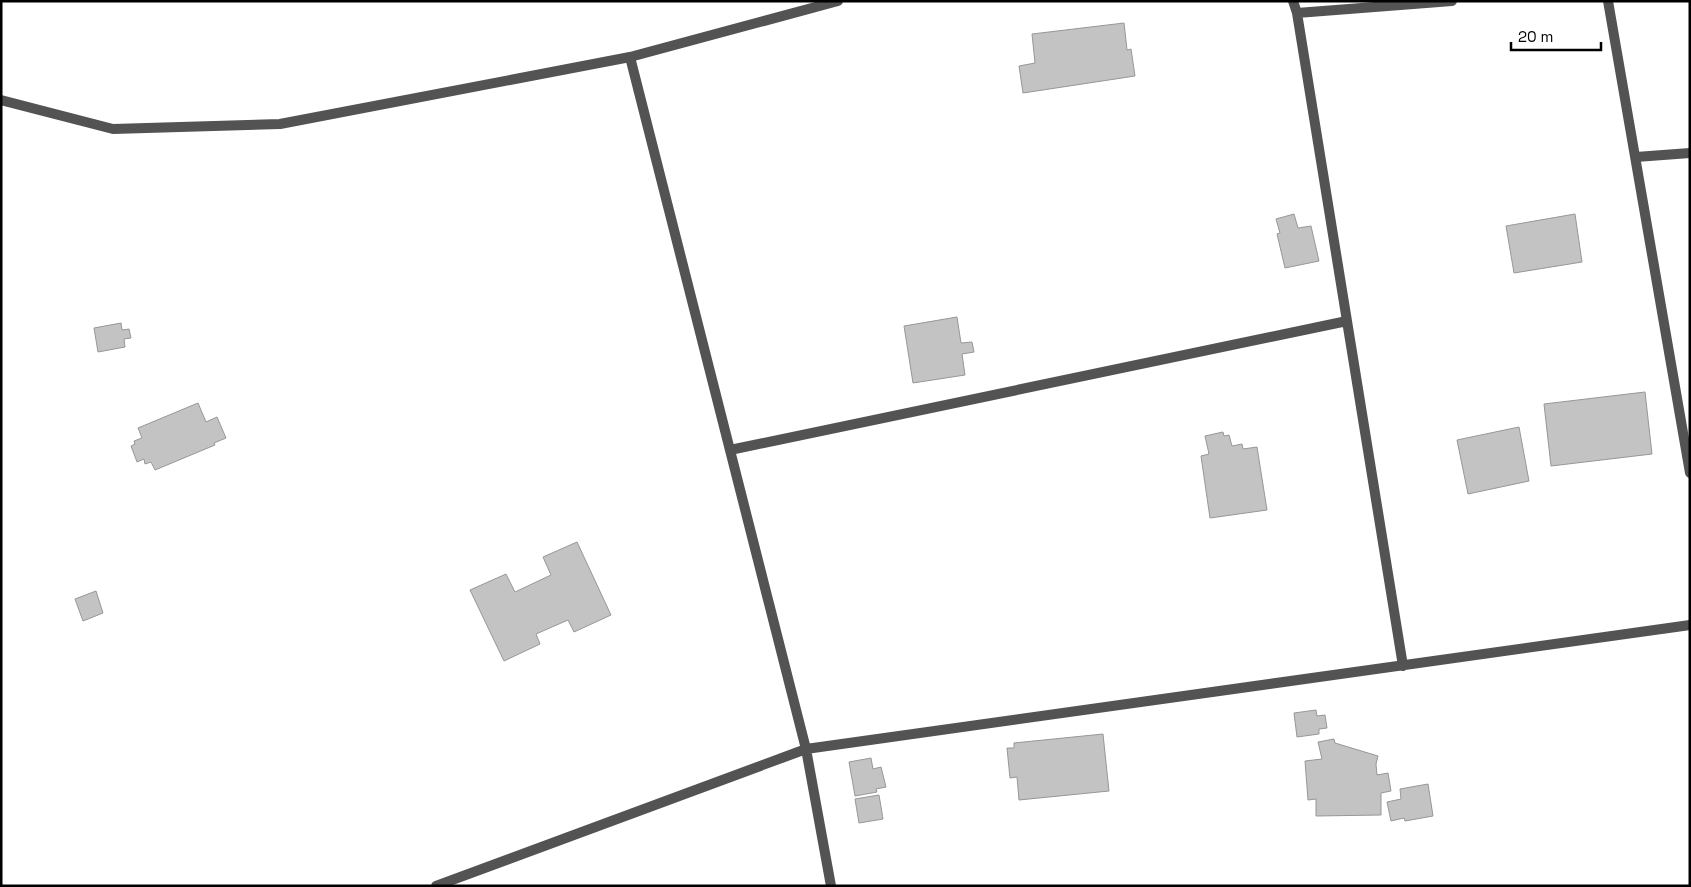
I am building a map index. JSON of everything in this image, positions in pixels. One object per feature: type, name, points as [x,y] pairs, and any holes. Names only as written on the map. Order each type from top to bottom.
[{"type":"street","points":[[1,100],[113,129],[280,124],[630,57],[838,1]]},
{"type":"street","points":[[1293,1],[1297,14],[1403,666]]},
{"type":"street","points":[[1297,14],[1452,1]]},
{"type":"street","points":[[1608,1],[1690,473]]},
{"type":"street","points":[[630,57],[806,749],[831,886]]},
{"type":"street","points":[[1636,157],[1690,153]]},
{"type":"street","points":[[730,450],[1347,320]]},
{"type":"street","points":[[436,886],[806,749],[1690,625]]},
{"type":"building","points":[[1124,23],[1127,50],[1131,49],[1135,76],[1023,93],[1019,66],[1035,63],[1032,34]]},
{"type":"building","points":[[1294,214],[1298,228],[1311,226],[1319,261],[1285,268],[1277,234],[1280,233],[1276,219]]},
{"type":"building","points":[[1575,214],[1582,262],[1514,273],[1506,226]]},
{"type":"building","points":[[957,317],[961,343],[972,342],[974,352],[962,354],[965,375],[913,383],[904,326]]},
{"type":"building","points":[[121,323],[122,330],[129,329],[131,338],[124,339],[125,347],[98,352],[94,328]]},
{"type":"building","points":[[1645,392],[1652,454],[1551,466],[1544,404]]},
{"type":"building","points":[[198,403],[206,422],[217,417],[226,438],[214,443],[215,445],[155,470],[151,462],[145,464],[144,459],[137,462],[131,446],[135,444],[134,441],[142,438],[138,428]]},
{"type":"building","points":[[1519,427],[1529,481],[1468,494],[1457,440]]},
{"type":"building","points":[[1223,432],[1224,436],[1229,435],[1232,446],[1242,444],[1243,449],[1257,447],[1267,510],[1210,518],[1201,456],[1209,454],[1205,436]]},
{"type":"building","points":[[577,542],[611,615],[574,632],[568,620],[536,634],[540,644],[504,661],[470,590],[506,574],[515,592],[551,575],[543,557]]},
{"type":"building","points":[[96,591],[103,613],[83,621],[75,599]]},
{"type":"building","points":[[1316,710],[1317,716],[1325,715],[1327,728],[1319,729],[1319,734],[1297,737],[1294,713]]},
{"type":"building","points":[[1103,734],[1109,791],[1019,800],[1017,777],[1010,778],[1007,748],[1014,748],[1014,743]]},
{"type":"building","points":[[1334,739],[1335,743],[1378,756],[1376,764],[1377,775],[1388,773],[1391,791],[1381,793],[1381,815],[1316,816],[1316,799],[1308,800],[1305,761],[1322,759],[1318,742]]},
{"type":"building","points":[[871,758],[873,769],[881,767],[886,787],[876,789],[877,792],[855,796],[849,762]]},
{"type":"building","points":[[1428,784],[1433,816],[1405,821],[1404,818],[1391,821],[1387,802],[1401,799],[1400,789]]},
{"type":"building","points":[[879,795],[883,819],[859,823],[855,799]]}]
